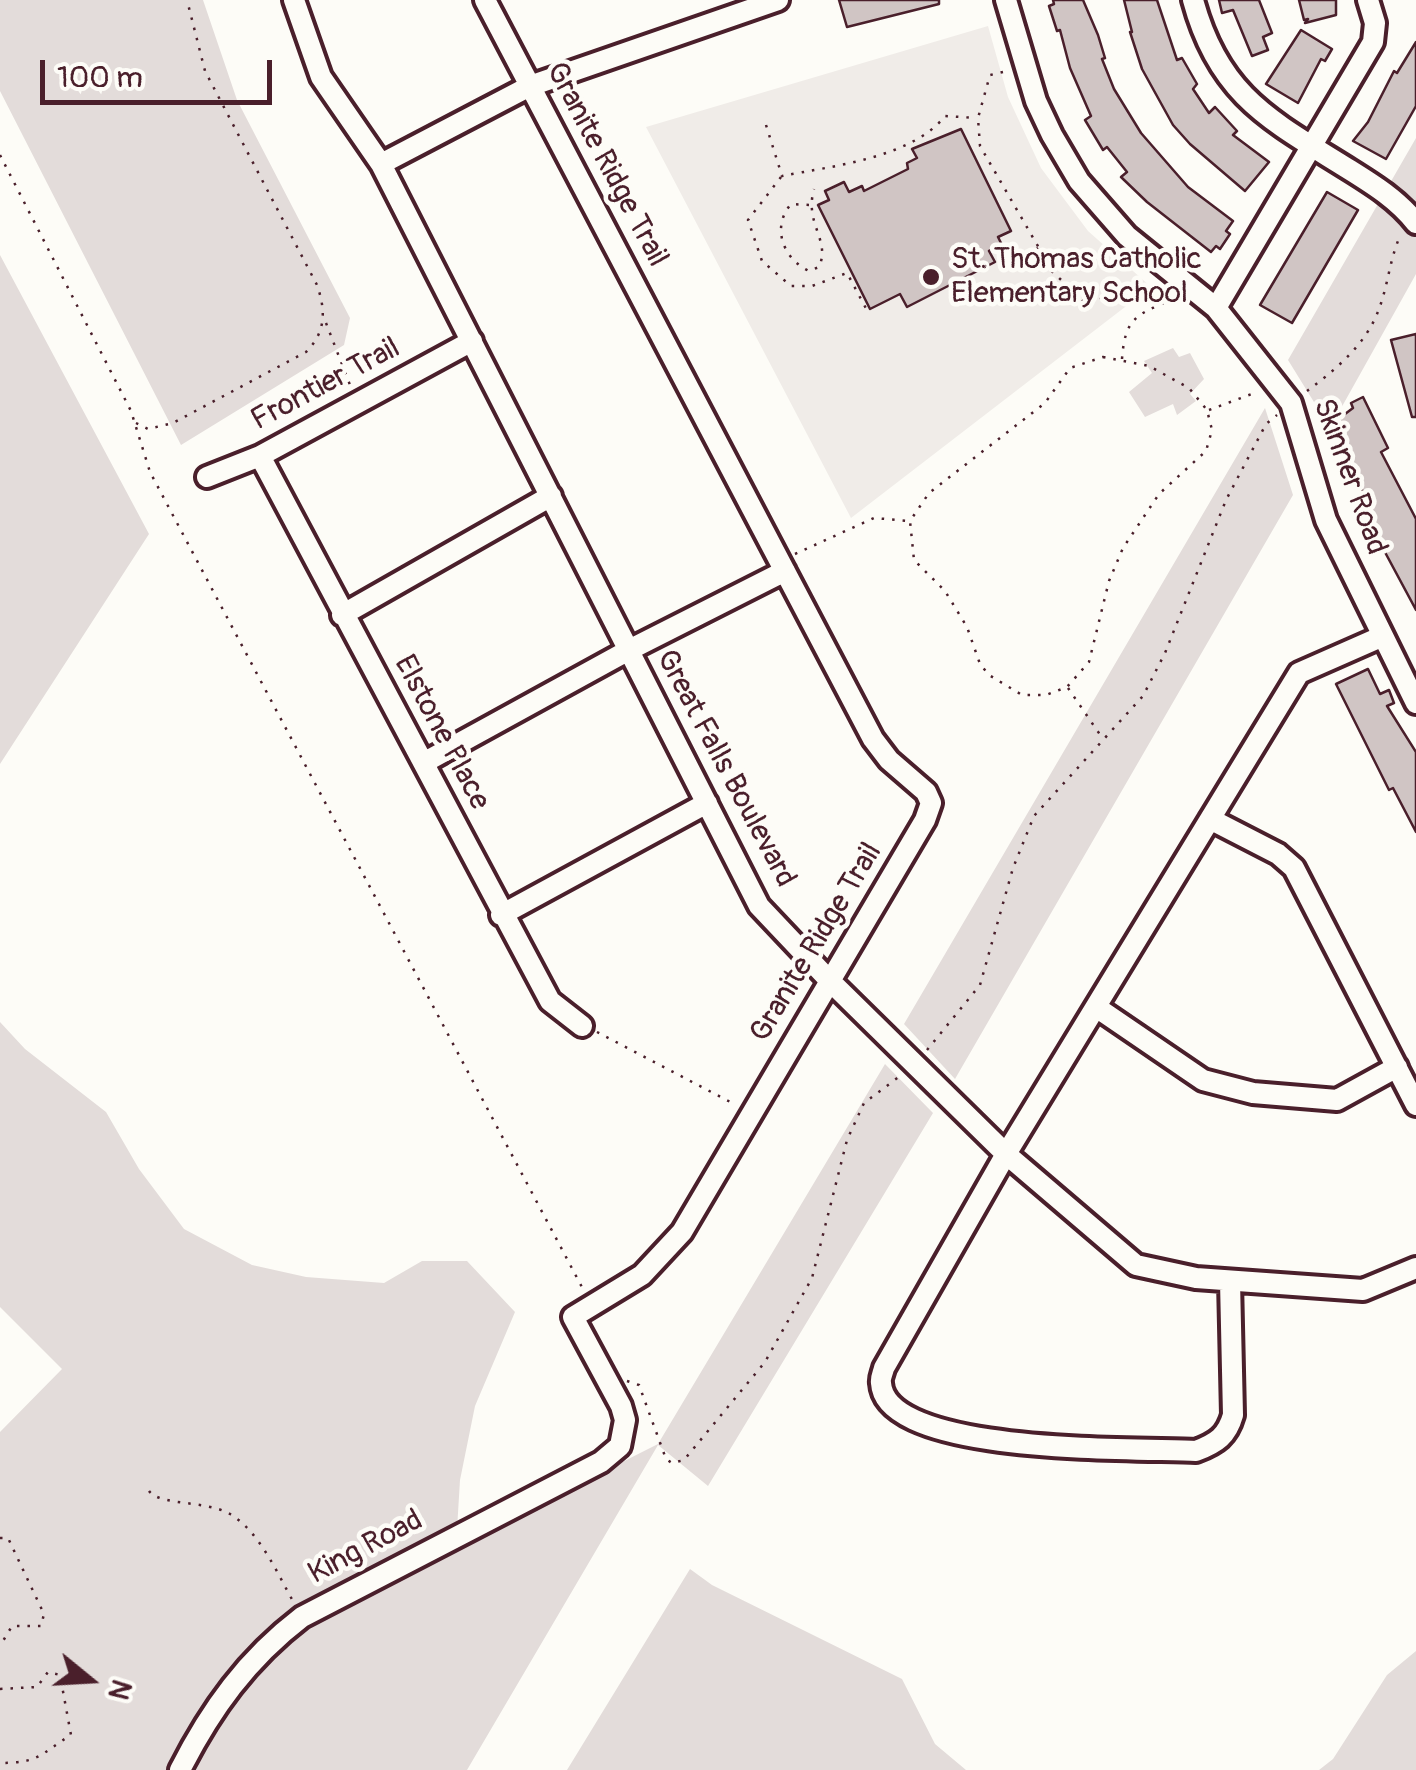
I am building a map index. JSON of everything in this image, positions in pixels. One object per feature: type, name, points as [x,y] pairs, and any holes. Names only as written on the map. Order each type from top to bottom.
[{"type":"street","name":"Great Falls Boulevard","points":[[294,0],[321,77],[382,164],[760,906],[829,980],[1006,1154],[1136,1266],[1196,1278],[1364,1290],[1416,1268]]},
{"type":"street","name":"Granite Ridge Trail","points":[[486,0],[873,739],[889,760],[926,792],[931,803],[925,820],[682,1232],[642,1274],[573,1318],[602,1371]]},
{"type":"street","points":[[382,164],[530,86],[778,0]]},
{"type":"street","name":"Skinner Road","points":[[1006,0],[1036,101],[1079,181],[1127,236],[1216,308],[1292,402],[1326,520],[1416,703]]},
{"type":"street","points":[[1193,0],[1201,29],[1226,75],[1256,109],[1375,186],[1414,220]]},
{"type":"street","points":[[1216,308],[1372,42],[1375,23],[1368,0]]},
{"type":"street","name":"Frontier Trail","points":[[207,477],[260,456],[472,341]]},
{"type":"street","name":"Elstone Place","points":[[260,456],[550,1001],[582,1026]]},
{"type":"street","points":[[342,614],[551,496]]},
{"type":"street","points":[[425,762],[782,566]]},
{"type":"street","points":[[1230,1281],[1234,1414],[1229,1430],[1216,1444],[1196,1450],[1003,1443],[952,1435],[913,1420],[887,1400],[880,1383],[884,1368],[1006,1154],[1298,674],[1382,636]]},
{"type":"street","points":[[501,914],[708,803]]},
{"type":"street","points":[[1210,819],[1278,854],[1294,868],[1416,1104]]},
{"type":"street","points":[[1096,1007],[1203,1080],[1253,1093],[1337,1100],[1397,1067]]},
{"type":"street","name":"King Road","points":[[180,1770],[242,1670],[268,1643],[302,1617],[601,1462],[620,1446],[625,1432],[622,1406],[602,1371]]},
{"type":"path","points":[[187,0],[205,71],[317,285],[324,319],[350,387]]},
{"type":"path","points":[[1003,72],[990,76],[978,118],[980,146],[1039,248],[1043,264],[1088,306],[1142,278]]},
{"type":"path","points":[[869,314],[847,273],[812,286],[786,284],[762,261],[748,220],[782,176],[838,167],[912,142],[932,132],[945,116],[978,118]]},
{"type":"path","points":[[766,125],[782,176]]},
{"type":"path","points":[[0,155],[119,385],[150,472],[586,1295]]},
{"type":"path","points":[[809,205],[791,204],[783,216],[780,232],[795,262],[809,271],[819,268],[824,250],[809,205],[814,189]]},
{"type":"path","points":[[602,1371],[638,1385],[666,1460],[672,1463],[684,1460],[765,1362],[812,1278],[847,1140],[864,1103],[915,1065],[980,985],[1009,882],[1034,816],[1143,696],[1165,653],[1226,500],[1266,424],[1330,374],[1369,329],[1385,289],[1392,254],[1414,220]]},
{"type":"path","points":[[1000,269],[1039,248]]},
{"type":"path","points":[[1122,361],[1124,332],[1138,314],[1171,300]]},
{"type":"path","points":[[134,422],[159,428],[225,397],[306,352],[316,342],[324,319]]},
{"type":"path","points":[[1103,357],[1149,366],[1189,388],[1207,410],[1212,430],[1206,452],[1159,494],[1123,548],[1109,581],[1089,662],[1067,687],[1046,695],[1022,695],[988,676],[945,591],[914,560],[910,521],[929,493],[1045,403],[1070,368],[1103,357]]},
{"type":"path","points":[[1207,410],[1245,398],[1277,381]]},
{"type":"path","points":[[782,566],[874,518],[910,521]]},
{"type":"path","points":[[1067,687],[1104,739]]},
{"type":"path","points":[[582,1026],[607,1035],[750,1112]]},
{"type":"path","points":[[149,1490],[160,1500],[218,1508],[245,1525],[302,1617]]},
{"type":"path","points":[[0,1538],[8,1538],[44,1614],[41,1626],[12,1626],[0,1646]]},
{"type":"path","points":[[0,1689],[38,1688],[48,1672],[60,1675],[71,1736],[47,1755],[22,1763],[0,1763]]},
{"type":"shaded area","points":[[0,0],[203,0],[237,100],[350,318],[344,345],[181,445],[0,91]]},
{"type":"shaded area","name":"St. Thomas Catholic Elementary School","points":[[988,26],[1008,97],[1041,168],[1088,231],[1151,287],[851,518],[646,127]]},
{"type":"shaded area","points":[[1416,138],[1416,274],[1330,428],[1288,360]]},
{"type":"shaded area","points":[[0,255],[149,534],[0,764]]},
{"type":"shaded area","points":[[1173,348],[1179,357],[1190,353],[1204,379],[1190,394],[1196,401],[1177,415],[1173,404],[1145,417],[1129,392],[1152,373],[1144,361]]},
{"type":"shaded area","points":[[1265,408],[1293,495],[955,1079],[904,1024]]},
{"type":"shaded area","points":[[0,1022],[25,1049],[106,1112],[139,1169],[184,1229],[252,1265],[306,1277],[384,1283],[422,1261],[467,1261],[515,1312],[475,1406],[460,1480],[456,1546],[658,1444],[885,1064],[933,1113],[708,1486],[658,1445],[467,1770],[0,1770],[0,1432],[62,1369],[0,1307]]},
{"type":"shaded area","points":[[690,1569],[712,1585],[902,1679],[935,1744],[966,1770],[567,1770]]},
{"type":"shaded area","points":[[1416,1651],[1416,1770],[1319,1770],[1333,1759],[1387,1675]]},
{"type":"building","points":[[839,0],[939,0],[939,4],[847,27]]},
{"type":"building","points":[[1053,0],[1083,0],[1114,89],[1141,133],[1188,187],[1233,221],[1220,249],[1216,246],[1211,252],[1121,177],[1127,172],[1107,147],[1103,150],[1085,120],[1091,116],[1070,68],[1060,30],[1057,31],[1049,6],[1054,4]]},
{"type":"building","points":[[1124,0],[1157,0],[1177,60],[1182,58],[1197,84],[1193,89],[1209,113],[1215,107],[1237,131],[1233,135],[1269,162],[1245,191],[1173,125],[1142,69]]},
{"type":"building","points":[[1219,0],[1259,0],[1272,33],[1263,37],[1268,50],[1252,56],[1233,10],[1222,13]]},
{"type":"building","points":[[1299,0],[1336,0],[1336,15],[1305,23],[1308,19],[1304,20]]},
{"type":"building","points":[[1301,30],[1332,49],[1325,61],[1321,59],[1298,103],[1266,84]]},
{"type":"building","points":[[1416,42],[1416,106],[1386,159],[1353,141]]},
{"type":"building","points":[[961,129],[1011,231],[998,237],[1002,245],[989,251],[995,262],[907,307],[900,294],[870,309],[818,205],[829,200],[825,191],[844,182],[849,192],[862,186],[864,191],[908,169],[907,163],[917,158],[912,149]]},
{"type":"building","points":[[1327,192],[1358,210],[1292,323],[1260,305]]},
{"type":"building","points":[[1416,334],[1416,417],[1412,417],[1391,340]]},
{"type":"building","points":[[1363,397],[1388,448],[1381,452],[1416,519],[1416,610],[1364,511],[1370,508],[1358,481],[1354,483],[1349,473],[1354,469],[1339,438],[1345,434],[1337,420],[1353,408],[1351,403]]},
{"type":"building","points":[[1368,669],[1380,694],[1389,690],[1394,703],[1387,706],[1416,752],[1416,832],[1393,788],[1389,790],[1336,684]]},
{"type":"place","name":"St. Thomas Catholic Elementary School","points":[[931,277]]}]
